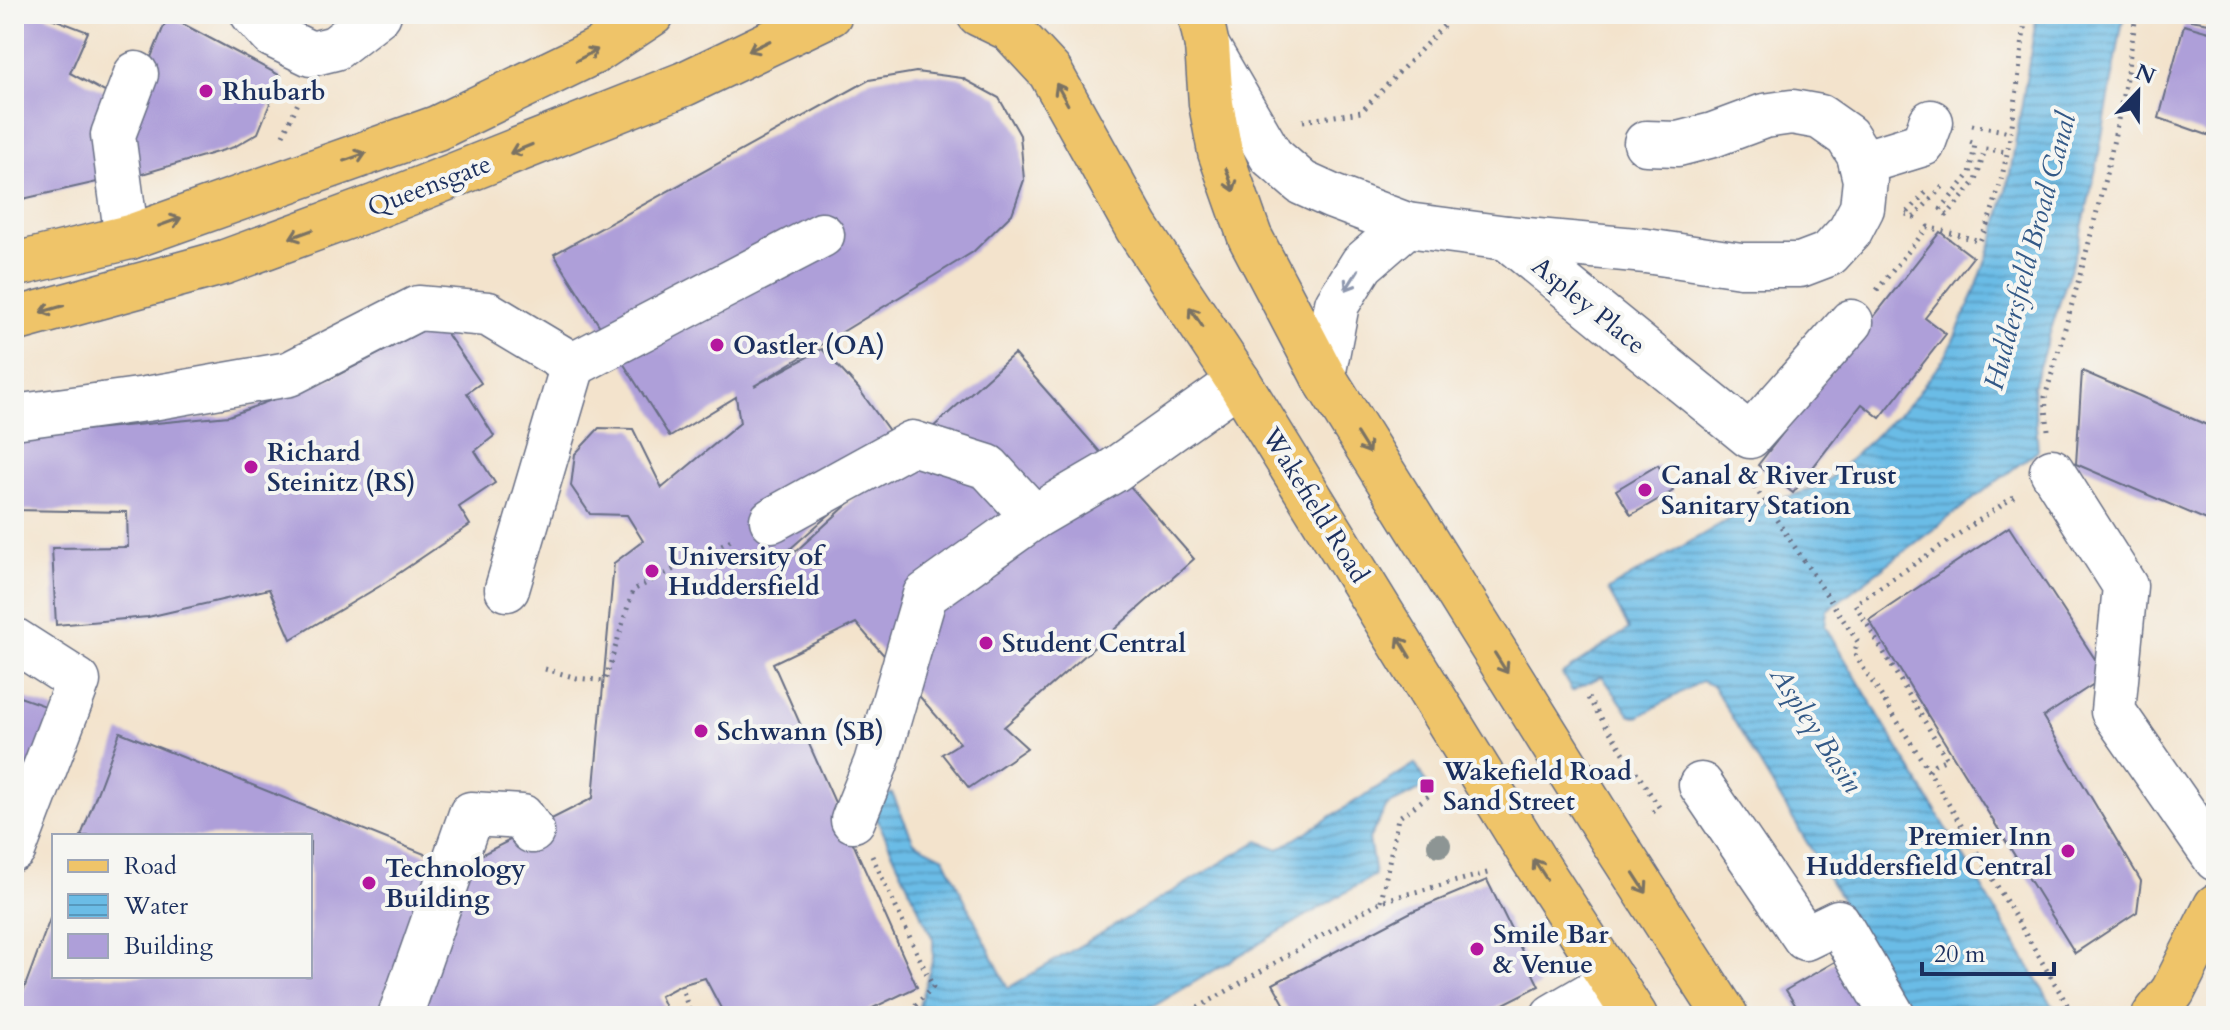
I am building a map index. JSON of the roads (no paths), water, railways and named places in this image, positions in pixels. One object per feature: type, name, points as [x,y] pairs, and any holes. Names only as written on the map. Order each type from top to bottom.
[{"type":"main road","name":"Queensgate","points":[[14,265],[130,237],[437,128],[596,51],[652,14]]},
{"type":"main road","name":"Queensgate","points":[[14,320],[225,262],[374,207],[684,84],[830,14]]},
{"type":"main road","name":"Wakefield Road","points":[[979,14],[1010,29],[1050,72],[1137,228],[1239,382],[1534,860],[1624,999]]},
{"type":"main road","points":[[1204,30],[1211,104],[1220,152],[1245,223],[1323,376],[1596,815],[1726,1016]]},
{"type":"main road","points":[[2154,1016],[2173,991],[2216,906]]},
{"type":"street","points":[[253,14],[272,35],[311,54],[335,48],[379,14]]},
{"type":"street","name":"Aspley Place","points":[[1204,30],[1271,156],[1302,183],[1407,225],[1507,238],[1748,455],[1851,322]]},
{"type":"street","points":[[130,237],[124,217],[113,135],[136,74]]},
{"type":"street","points":[[1507,238],[1646,251],[1741,265],[1800,265],[1829,254],[1850,231],[1862,208],[1865,180],[1859,155],[1847,136],[1820,117],[1792,112],[1764,116],[1678,144],[1646,143]]},
{"type":"street","points":[[1861,163],[1923,144],[1945,122]]},
{"type":"street","points":[[1323,376],[1337,304],[1362,264],[1407,225]]},
{"type":"street","points":[[507,589],[573,365],[822,235]]},
{"type":"street","points":[[14,417],[146,399],[289,374],[418,308],[488,314],[573,365]]},
{"type":"street","points":[[853,820],[876,763],[925,595],[991,566],[1034,517],[1113,471],[1239,382]]},
{"type":"street","points":[[772,520],[912,443],[988,467],[1034,517]]},
{"type":"street","points":[[2052,471],[2125,586],[2113,711],[2216,859]]},
{"type":"street","points":[[14,640],[78,681],[14,849]]},
{"type":"street","points":[[1701,785],[1805,938],[1838,922],[1893,1016]]},
{"type":"street","points":[[400,1016],[471,814],[522,817],[532,831]]},
{"type":"street","points":[[1553,1016],[1624,999]]},
{"type":"water","points":[[2037,14],[2124,14],[2097,164],[2078,245],[2033,386],[2038,450],[1827,610],[1825,626],[2059,1016],[1911,1016],[1713,686],[1701,681],[1638,717],[1630,715],[1602,676],[1572,691],[1562,674],[1629,629],[1608,590],[1753,505],[1824,484],[1912,401],[1947,354],[1975,291],[1995,234],[2010,174]]},
{"type":"water","points":[[1415,764],[1428,786],[1387,806],[1369,839],[1375,875],[1137,1016],[916,1016],[933,958],[933,939],[870,804],[892,793],[914,842],[944,857],[1008,988],[1258,841],[1279,849]]},
{"type":"place","name":"Rhubarb","points":[[206,91]]},
{"type":"place","name":"Oastler (OA)","points":[[717,345]]},
{"type":"place","name":"Richard Steinitz (RS)","points":[[251,467]]},
{"type":"place","name":"Canal & River Trust Sanitary Station","points":[[1645,490]]},
{"type":"place","name":"University of Huddersfield","points":[[652,571]]},
{"type":"place","name":"Student Central","points":[[986,643]]},
{"type":"place","name":"Schwann (SB)","points":[[701,731]]},
{"type":"place","name":"Wakefield Road Sand Street","points":[[1427,786]]},
{"type":"place","name":"Premier Inn Huddersfield Central","points":[[2068,851]]},
{"type":"place","name":"Technology Building","points":[[369,883]]},
{"type":"place","name":"Smile Bar & Venue","points":[[1477,949]]},
{"type":"water label","name":"Huddersfield Broad Canal","points":[[2029,251]]},
{"type":"water label","name":"Aspley Basin","points":[[1817,729]]}]
